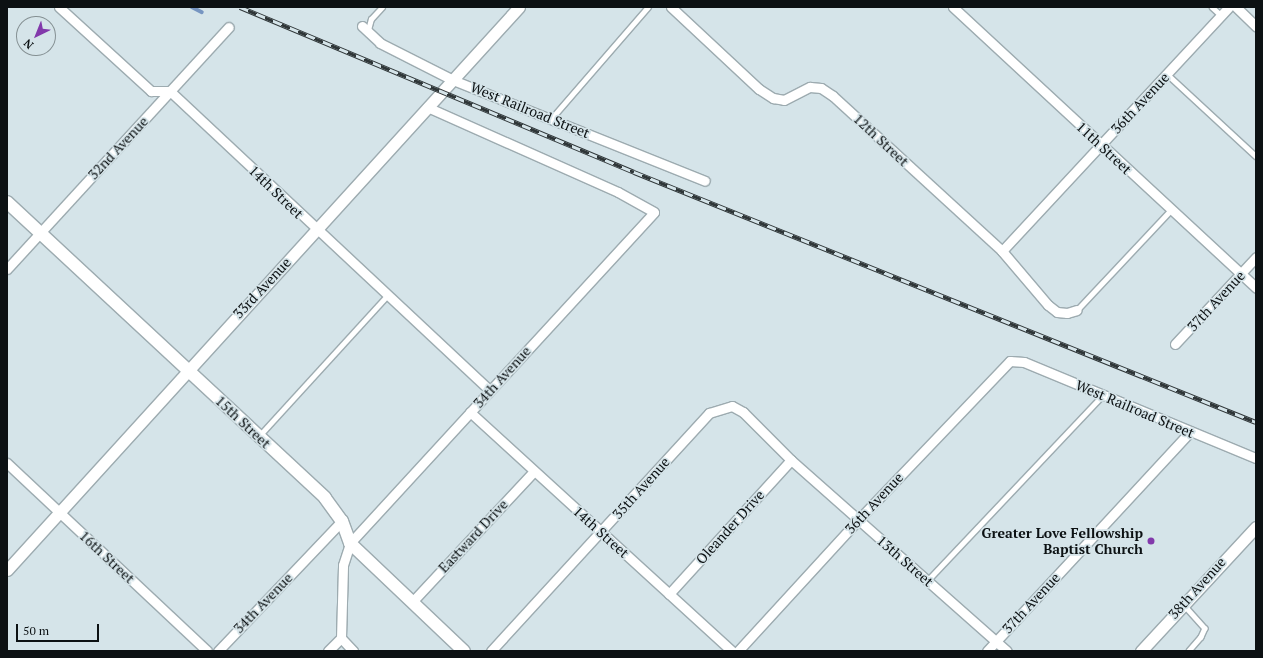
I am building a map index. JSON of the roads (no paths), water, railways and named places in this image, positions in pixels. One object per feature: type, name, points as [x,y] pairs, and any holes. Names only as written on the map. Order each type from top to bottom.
[{"type":"main road","name":"15th Street","points":[[7,202],[325,498],[342,521],[350,543],[464,651]]},
{"type":"street","points":[[59,7],[151,91],[170,91]]},
{"type":"street","name":"33rd Avenue","points":[[7,570],[186,370],[316,230],[518,7]]},
{"type":"street","name":"12th Street","points":[[671,7],[759,89],[773,98],[784,100],[810,87],[821,88],[833,96],[1002,251],[1024,274],[1042,299],[1057,312],[1067,314],[1077,310]]},
{"type":"street","name":"11th Street","points":[[953,7],[1256,288]]},
{"type":"street","name":"36th Avenue","points":[[1002,251],[1229,7]]},
{"type":"street","points":[[1236,7],[1256,26]]},
{"type":"street","name":"32nd Avenue","points":[[7,269],[229,27]]},
{"type":"street","name":"West Railroad Street","points":[[365,29],[380,43],[452,80],[705,181]]},
{"type":"street","name":"14th Street","points":[[170,91],[316,230],[489,390]]},
{"type":"street","name":"34th Avenue","points":[[350,543],[654,212],[618,192],[427,107]]},
{"type":"street","name":"37th Avenue","points":[[1175,344],[1256,257]]},
{"type":"street","name":"West Railroad Street","points":[[1014,360],[1256,458]]},
{"type":"street","name":"36th Avenue","points":[[738,651],[858,520],[1005,364],[1014,360]]},
{"type":"street","name":"13th Street","points":[[732,406],[743,412],[791,460],[1007,651]]},
{"type":"street","name":"35th Avenue","points":[[491,651],[602,532],[709,413],[732,406]]},
{"type":"street","name":"14th Street","points":[[470,412],[732,651]]},
{"type":"street","name":"37th Avenue","points":[[987,651],[1190,432]]},
{"type":"street","name":"Oleander Drive","points":[[669,594],[791,460]]},
{"type":"street","name":"16th Street","points":[[7,463],[207,651]]},
{"type":"street","name":"Eastward Drive","points":[[412,602],[534,471]]},
{"type":"street","name":"34th Avenue","points":[[218,651],[342,521]]},
{"type":"street","name":"38th Avenue","points":[[1140,651],[1256,527]]},
{"type":"street","points":[[328,651],[341,638],[344,565],[350,543]]},
{"type":"street","points":[[341,638],[353,651]]},
{"type":"lane","points":[[365,29],[371,18],[382,7]]},
{"type":"lane","points":[[551,119],[648,7]]},
{"type":"lane","points":[[1212,7],[1221,16]]},
{"type":"lane","points":[[1167,74],[1256,156]]},
{"type":"lane","points":[[1077,310],[1171,210]]},
{"type":"lane","points":[[259,436],[387,296]]},
{"type":"lane","points":[[928,580],[1103,395]]},
{"type":"lane","points":[[1183,604],[1205,628],[1201,637],[1189,651]]},
{"type":"waterway","points":[[192,7],[202,12]]},
{"type":"railway","points":[[240,7],[634,172],[1256,422]]},
{"type":"place","name":"Greater Love Fellowship Baptist Church","points":[[1151,541]]}]
